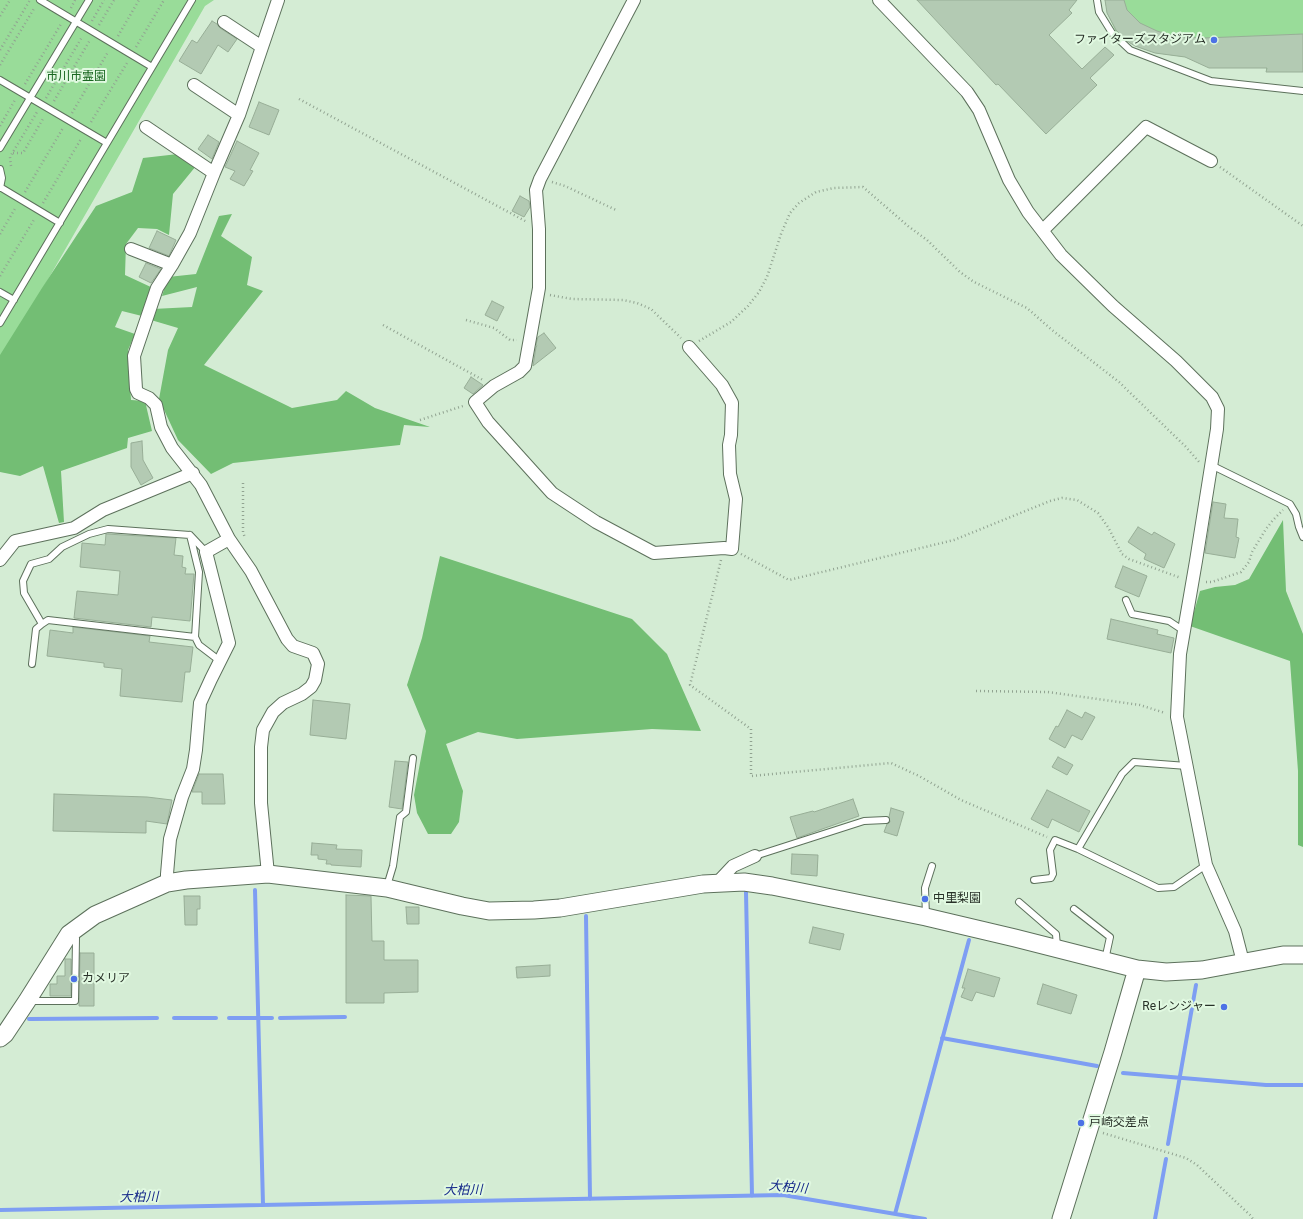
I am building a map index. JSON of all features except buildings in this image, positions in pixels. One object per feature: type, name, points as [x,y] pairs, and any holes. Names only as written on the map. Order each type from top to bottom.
[{"type":"street","points":[[268,874],[261,804],[261,747],[264,730],[273,712],[283,703],[302,694],[311,687],[315,680],[318,664],[313,653],[293,646],[288,639],[251,571],[229,539],[201,485],[172,448],[162,427],[156,405],[149,398],[138,393],[136,389],[134,356],[157,288],[190,233],[214,173],[240,115],[278,0]]},
{"type":"street","points":[[634,0],[540,179],[536,190],[539,229],[539,288],[525,366],[519,372],[494,386],[475,402],[488,422],[552,493],[596,522],[654,553],[728,548],[736,499],[730,474],[729,445],[731,435],[732,402],[722,385],[689,347]]},
{"type":"street","points":[[879,0],[967,92],[979,110],[1009,180],[1028,212],[1061,254],[1108,301],[1176,361],[1212,397],[1218,409],[1217,429],[1180,654],[1177,717],[1206,865],[1235,931],[1243,962]]},
{"type":"street","points":[[224,22],[262,47]]},
{"type":"street","points":[[194,85],[240,115]]},
{"type":"street","points":[[146,127],[214,173]]},
{"type":"street","points":[[1043,230],[1146,127],[1212,161]]},
{"type":"street","points":[[130,249],[172,265]]},
{"type":"street","points":[[0,560],[15,541],[74,528],[103,510],[193,473]]},
{"type":"street","points":[[167,883],[170,839],[182,797],[193,769],[200,703],[230,643],[206,552],[229,539]]},
{"type":"street","points":[[718,883],[733,866],[755,856]]},
{"type":"street","points":[[0,1038],[5,1034],[27,1001],[69,934],[95,915],[167,883],[186,880],[268,874],[387,888],[489,911],[560,908],[703,884],[744,882],[772,886],[926,917],[1057,948],[1137,969],[1166,972],[1202,970],[1283,955],[1303,955]]},
{"type":"street","points":[[1061,1219],[1137,969]]},
{"type":"lane","points":[[40,0],[152,67]]},
{"type":"lane","points":[[0,148],[89,0]]},
{"type":"lane","points":[[0,323],[192,0]]},
{"type":"lane","points":[[1097,0],[1099,12],[1112,33],[1130,50],[1211,81],[1303,91]]},
{"type":"lane","points":[[0,80],[107,144]]},
{"type":"lane","points":[[0,169],[2,178],[0,188],[60,223]]},
{"type":"lane","points":[[0,292],[14,300]]},
{"type":"lane","points":[[1210,469],[1290,504],[1296,514],[1298,526],[1303,537]]},
{"type":"lane","points":[[42,624],[24,593],[22,581],[31,564],[49,559],[62,547],[89,534],[108,529],[190,535],[206,552]]},
{"type":"lane","points":[[190,535],[199,572],[195,637],[198,645],[220,661]]},
{"type":"lane","points":[[1126,600],[1132,614],[1169,621],[1184,631]]},
{"type":"lane","points":[[32,664],[36,629],[48,620],[195,637]]},
{"type":"lane","points":[[387,888],[393,866],[400,817],[406,812],[413,758]]},
{"type":"lane","points":[[1078,849],[1122,774],[1134,762],[1187,766]]},
{"type":"lane","points":[[755,856],[864,821],[886,820]]},
{"type":"lane","points":[[1034,880],[1051,878],[1053,874],[1050,850],[1055,840],[1078,849],[1158,888],[1174,887],[1206,865]]},
{"type":"lane","points":[[926,917],[925,888],[932,866]]},
{"type":"lane","points":[[1019,902],[1056,934],[1057,948]]},
{"type":"lane","points":[[1074,909],[1110,937],[1108,950],[1104,961]]},
{"type":"lane","points":[[27,1001],[75,1001],[76,938],[69,934]]},
{"type":"path","points":[[0,16],[10,0]]},
{"type":"path","points":[[0,50],[30,0]]},
{"type":"path","points":[[90,25],[104,0]]},
{"type":"path","points":[[13,153],[23,153],[114,0]]},
{"type":"path","points":[[0,65],[35,6]]},
{"type":"path","points":[[22,88],[62,22]]},
{"type":"path","points":[[44,102],[85,33]]},
{"type":"path","points":[[0,126],[17,98]]},
{"type":"path","points":[[299,99],[539,229]]},
{"type":"path","points":[[11,169],[10,161],[13,153],[39,109]]},
{"type":"path","points":[[1212,161],[1303,226]]},
{"type":"path","points":[[540,179],[564,186],[616,210]]},
{"type":"path","points":[[539,288],[551,295],[572,299],[623,300],[637,303],[651,309],[677,332],[689,347],[731,322],[748,306],[759,292],[767,277],[781,234],[790,214],[799,203],[816,192],[834,188],[863,187],[908,226],[927,240],[960,272],[974,282],[1027,308],[1052,330],[1119,382],[1210,469]]},
{"type":"path","points":[[466,320],[494,328],[510,340],[529,340]]},
{"type":"path","points":[[383,325],[494,386]]},
{"type":"path","points":[[420,420],[475,402]]},
{"type":"path","points":[[243,483],[243,532],[246,541]]},
{"type":"path","points":[[1055,840],[961,800],[919,776],[891,763],[751,776],[750,728],[690,685],[728,548],[789,580],[954,540],[1050,501],[1062,498],[1077,500],[1098,513],[1108,526],[1122,554],[1129,559],[1171,575],[1193,581],[1212,582],[1241,572],[1249,562],[1252,552],[1266,529],[1290,504]]},
{"type":"path","points":[[976,691],[1048,692],[1140,705],[1177,717]]},
{"type":"path","points":[[1089,1128],[1186,1158],[1197,1165],[1253,1219]]},
{"type":"green space","name":"市川市霊園","points":[[0,0],[214,0],[205,6],[0,363]]},
{"type":"green space","name":"ファイターズスタジアム","points":[[1105,0],[1303,0],[1303,72],[1266,72],[1266,68],[1155,53],[1135,46],[1117,34],[1107,13]]},
{"type":"green space","points":[[178,154],[196,166],[173,194],[169,235],[157,229],[138,228],[126,244],[125,275],[153,288],[142,316],[122,311],[115,327],[135,334],[128,350],[131,400],[145,401],[152,431],[128,438],[127,448],[61,471],[64,522],[59,523],[43,466],[20,476],[0,472],[0,355],[96,206],[132,192],[143,158]]},
{"type":"green space","points":[[232,214],[221,236],[252,257],[247,285],[263,291],[204,365],[292,408],[337,400],[346,391],[375,408],[430,427],[404,425],[400,445],[233,463],[211,474],[178,440],[159,399],[168,350],[178,328],[151,320],[153,309],[192,307],[197,287],[162,296],[168,277],[196,274],[219,216]]},
{"type":"green space","points":[[1283,520],[1286,591],[1303,634],[1303,847],[1298,845],[1298,771],[1290,661],[1190,626],[1200,591],[1215,587],[1235,585],[1249,579]]},
{"type":"green space","points":[[440,556],[632,619],[667,654],[701,731],[652,729],[517,739],[478,732],[446,744],[463,791],[459,822],[451,834],[428,834],[417,813],[414,795],[426,731],[407,685],[422,638]]},
{"type":"waterway","points":[[255,890],[263,1205]]},
{"type":"waterway","points":[[746,892],[752,1196]]},
{"type":"waterway","points":[[586,916],[590,1199]]},
{"type":"waterway","points":[[895,1214],[969,940]]},
{"type":"waterway","points":[[1168,1144],[1196,985]]},
{"type":"waterway","points":[[280,1018],[345,1017]]},
{"type":"waterway","points":[[29,1019],[157,1018]]},
{"type":"waterway","points":[[174,1018],[216,1018]]},
{"type":"waterway","points":[[229,1018],[272,1018]]},
{"type":"waterway","points":[[942,1038],[1097,1066]]},
{"type":"waterway","points":[[1123,1073],[1266,1085],[1303,1085]]},
{"type":"waterway","points":[[1155,1219],[1166,1159]]},
{"type":"waterway","name":"大柏川","points":[[0,1210],[783,1195],[925,1219]]},
{"type":"place","name":"ファイターズスタジアム","points":[[1214,40]]},
{"type":"place","name":"中里梨園","points":[[925,899]]},
{"type":"place","name":"カメリア","points":[[74,979]]},
{"type":"place","name":"Reレンジャー","points":[[1224,1007]]},
{"type":"place","name":"戸崎交差点","points":[[1081,1123]]}]
